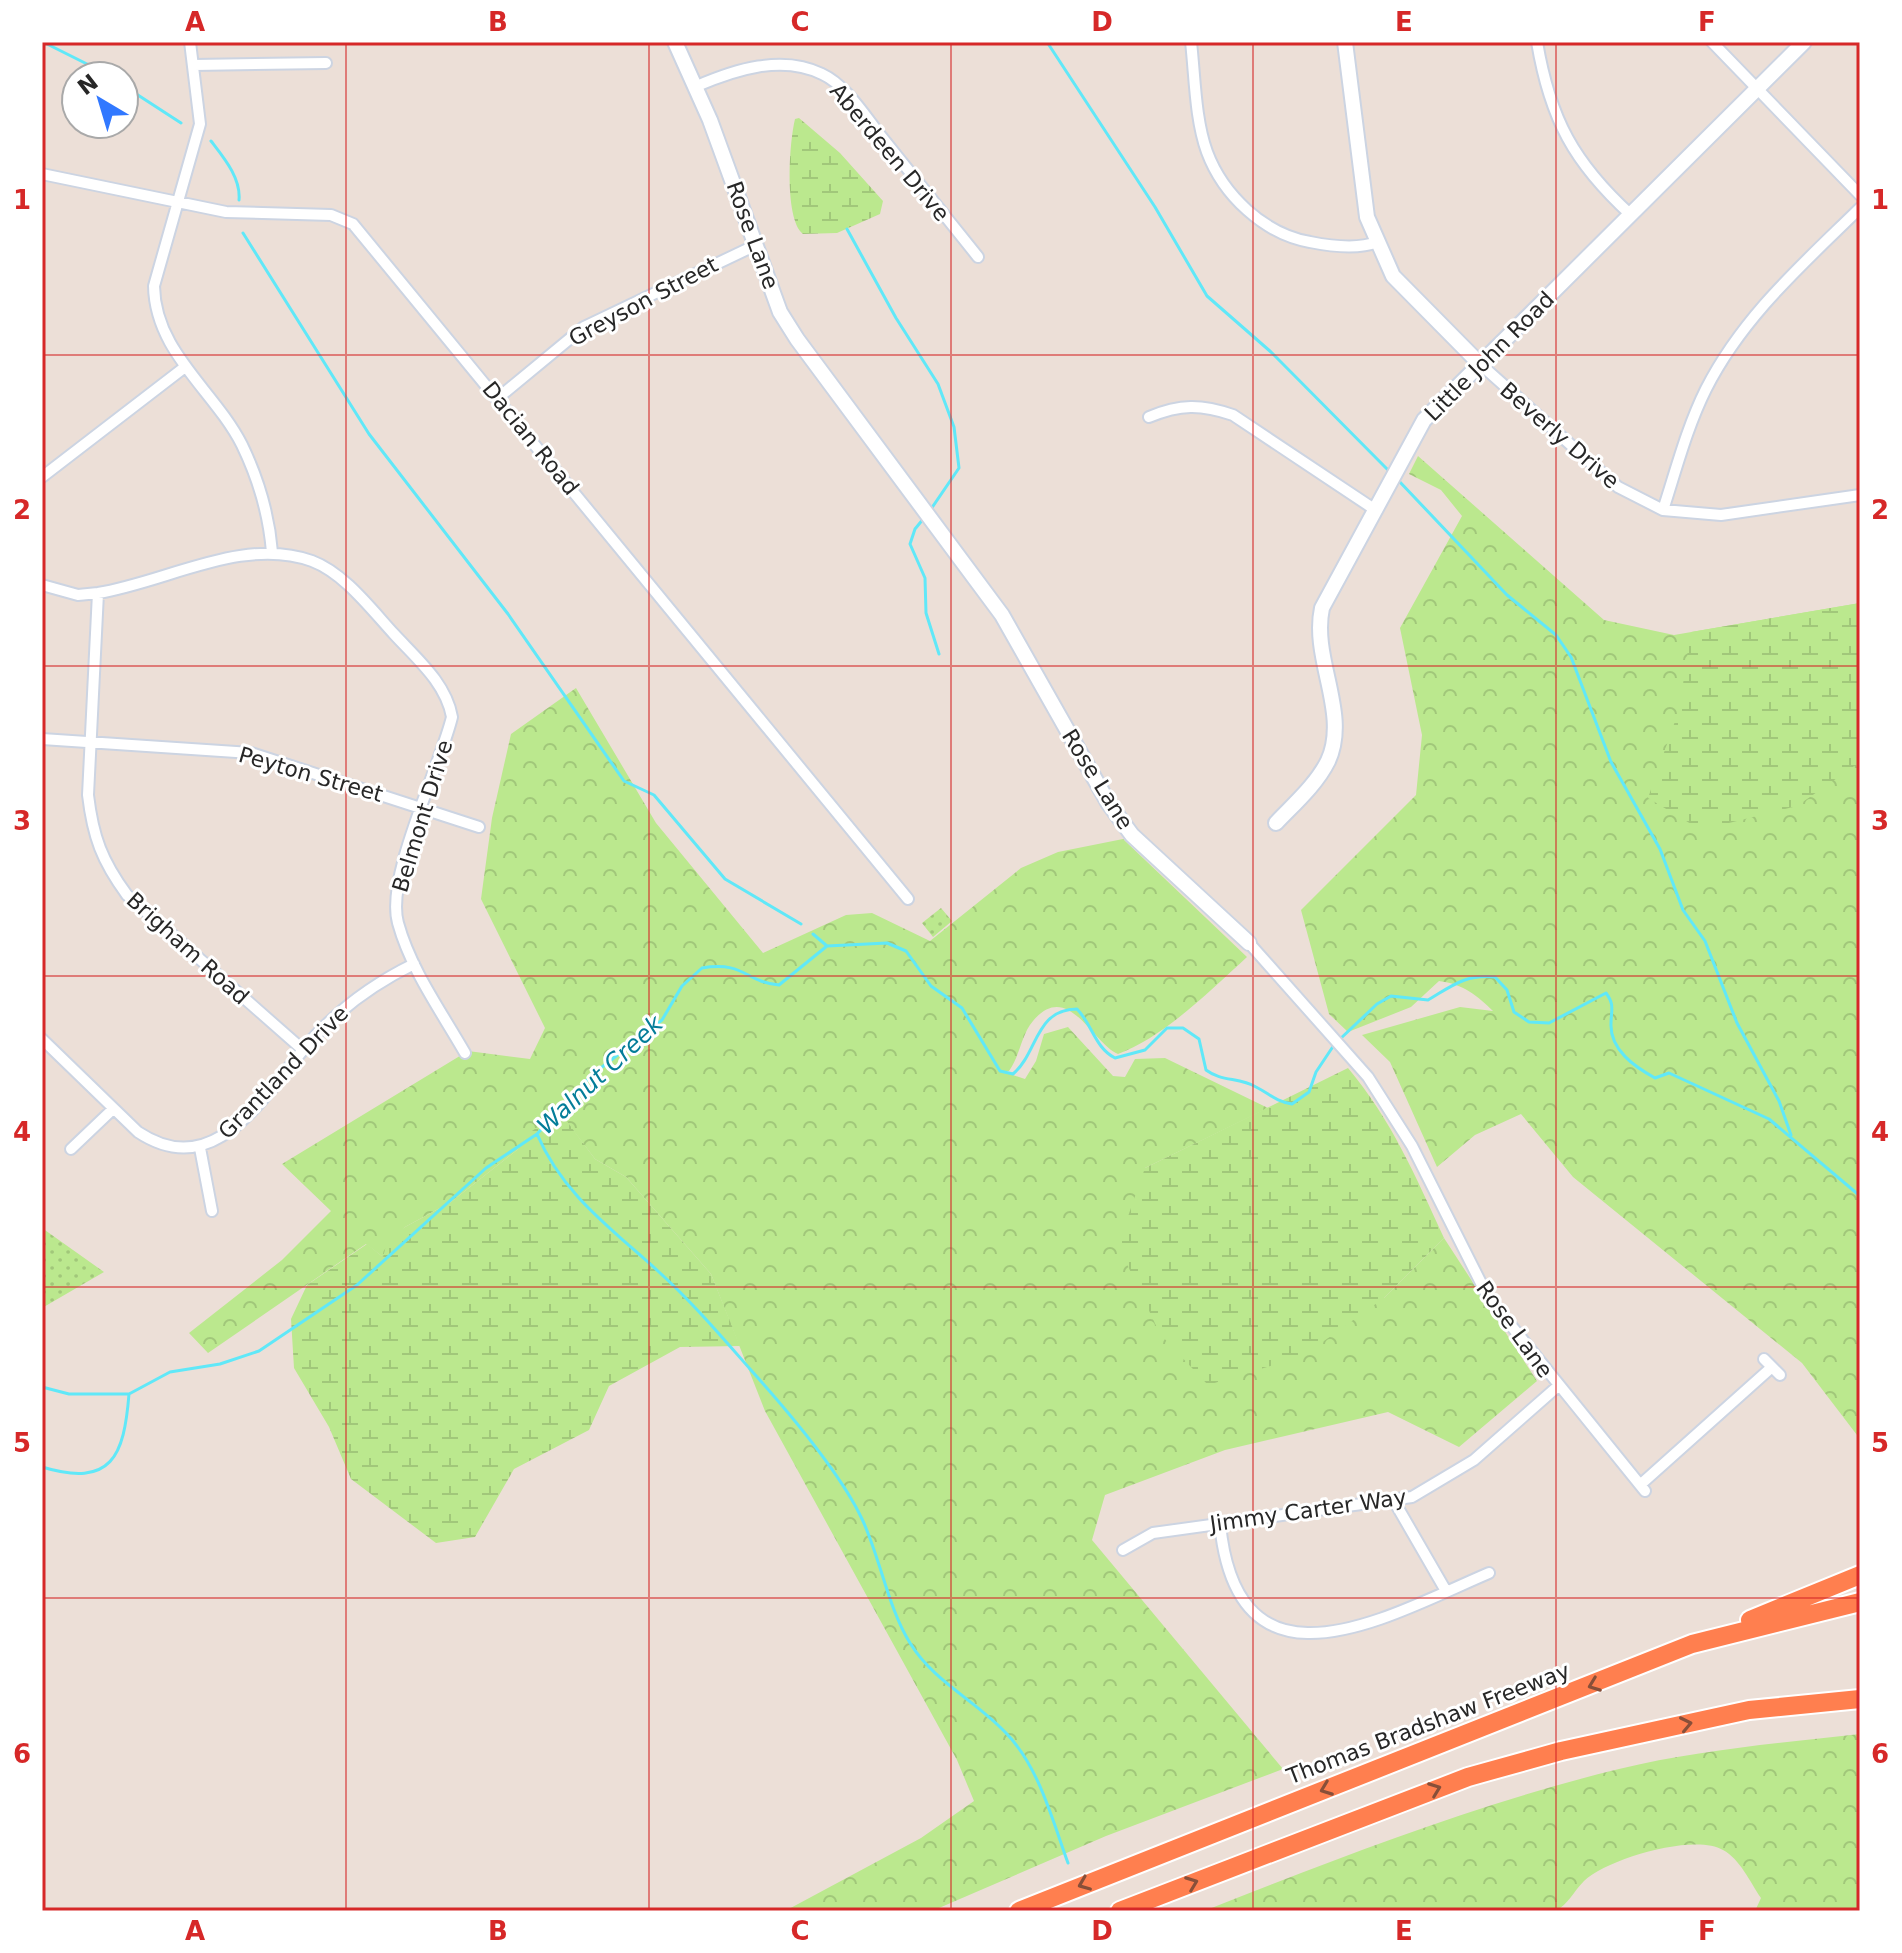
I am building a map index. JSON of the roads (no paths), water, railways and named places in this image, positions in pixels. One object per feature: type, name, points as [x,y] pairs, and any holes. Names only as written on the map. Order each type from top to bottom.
[{"type":"highway","points":[[1692,1644],[1860,1575]]},
{"type":"highway","name":"Thomas Bradshaw Freeway","points":[[1019,1911],[1692,1644],[1860,1602]]},
{"type":"highway","points":[[1120,1911],[1468,1777],[1561,1751],[1749,1710],[1854,1698]]},
{"type":"street","points":[[190,42],[200,124],[154,286],[154,310],[161,330],[185,367],[242,445],[270,526],[272,552]]},
{"type":"street","name":"Rose Lane","points":[[675,42],[697,86],[780,312],[797,339],[1002,615],[1109,804],[1132,835],[1249,943],[1350,1056],[1398,1119],[1488,1297],[1557,1387],[1642,1488],[1772,1367]]},
{"type":"street","points":[[1191,42],[1206,150],[1217,173],[1235,198],[1256,218],[1301,240],[1352,246],[1377,242]]},
{"type":"street","name":"Beverly Drive","points":[[1345,42],[1367,217],[1393,276],[1479,363],[1618,487],[1663,510],[1692,516],[1721,515],[1860,495]]},
{"type":"street","points":[[1537,42],[1550,102],[1571,148],[1597,182],[1631,215]]},
{"type":"street","points":[[1712,42],[1860,195]]},
{"type":"street","name":"Little John Road","points":[[1276,823],[1315,781],[1331,752],[1334,724],[1319,641],[1320,617],[1332,586],[1424,420],[1804,42]]},
{"type":"street","points":[[194,65],[326,63]]},
{"type":"street","name":"Aberdeen Drive","points":[[697,86],[727,73],[762,65],[797,66],[823,74],[864,114],[978,257]]},
{"type":"street","name":"Dacian Road","points":[[42,174],[226,212],[344,218],[363,233],[908,899]]},
{"type":"street","points":[[1663,510],[1693,418],[1730,347],[1776,289],[1860,208]]},
{"type":"street","name":"Greyson Street","points":[[498,398],[584,327],[756,245]]},
{"type":"street","points":[[42,477],[185,367]]},
{"type":"street","points":[[1149,417],[1176,406],[1206,406],[1233,415],[1374,509]]},
{"type":"street","name":"Belmont Drive","points":[[42,585],[78,595],[98,593],[226,560],[272,552],[314,562],[349,587],[439,684],[449,700],[452,717],[401,871],[396,899],[397,920],[414,964],[465,1053]]},
{"type":"street","name":"Brigham Road","points":[[98,593],[88,795],[92,824],[105,864],[127,895],[302,1049]]},
{"type":"street","name":"Peyton Street","points":[[42,739],[251,753],[479,827]]},
{"type":"street","name":"Grantland Drive","points":[[42,1039],[113,1109],[156,1144],[184,1150],[200,1148],[228,1133],[247,1115],[302,1049],[355,999],[377,982],[414,964]]},
{"type":"street","points":[[71,1149],[113,1109]]},
{"type":"street","points":[[200,1148],[212,1211]]},
{"type":"street","name":"Jimmy Carter Way","points":[[1123,1550],[1153,1533],[1412,1497],[1454,1475],[1557,1387]]},
{"type":"street","points":[[1394,1501],[1446,1591]]},
{"type":"street","points":[[1220,1524],[1230,1577],[1244,1601],[1284,1630],[1301,1634],[1342,1632],[1489,1573]]},
{"type":"waterway","points":[[43,42],[79,60]]},
{"type":"waterway","points":[[1047,42],[1155,207],[1207,296],[1271,352],[1390,472]]},
{"type":"waterway","points":[[140,96],[181,123]]},
{"type":"waterway","points":[[211,141],[234,176],[239,200]]},
{"type":"waterway","points":[[847,229],[896,318],[938,384],[954,427],[959,468],[929,512]]},
{"type":"waterway","points":[[243,233],[369,434],[508,614],[624,781],[654,795],[725,879],[801,924]]},
{"type":"waterway","points":[[1398,480],[1507,595],[1556,635],[1571,657],[1611,762],[1660,849],[1683,910],[1705,941],[1737,1023],[1779,1101],[1791,1135]]},
{"type":"waterway","points":[[924,518],[915,529],[910,544],[925,578],[926,613],[939,654]]},
{"type":"waterway","points":[[813,934],[827,946]]},
{"type":"waterway","name":"Walnut Creek","points":[[129,1394],[170,1372],[220,1364],[259,1351],[357,1285],[486,1168],[537,1134],[592,1075],[662,1020],[682,986],[702,968],[727,967],[779,985],[827,946],[887,943],[906,951],[931,986],[962,1008],[1000,1071],[1013,1074],[1045,1024],[1063,1011],[1077,1009],[1098,1042],[1115,1058],[1145,1050],[1167,1028],[1183,1028],[1199,1039],[1206,1070],[1250,1084],[1292,1104],[1309,1092],[1316,1072],[1334,1045]]},
{"type":"waterway","name":"Walnut Creek","points":[[1339,1040],[1377,1004],[1391,996],[1428,1000],[1459,982],[1475,977],[1495,977],[1507,990],[1514,1012],[1529,1022],[1549,1023],[1606,993],[1612,1004],[1611,1024],[1615,1042],[1632,1063],[1655,1078],[1669,1073],[1769,1119],[1860,1196]]},
{"type":"waterway","points":[[537,1134],[560,1175],[590,1210],[695,1307],[779,1402],[826,1461],[862,1519],[896,1614],[910,1643],[931,1669],[994,1721],[1017,1747],[1036,1777],[1068,1863]]},
{"type":"waterway","points":[[42,1387],[69,1394],[129,1394]]},
{"type":"waterway","name":"Walnut Creek","points":[[42,1467],[84,1473],[110,1462],[123,1435],[129,1394]]}]
